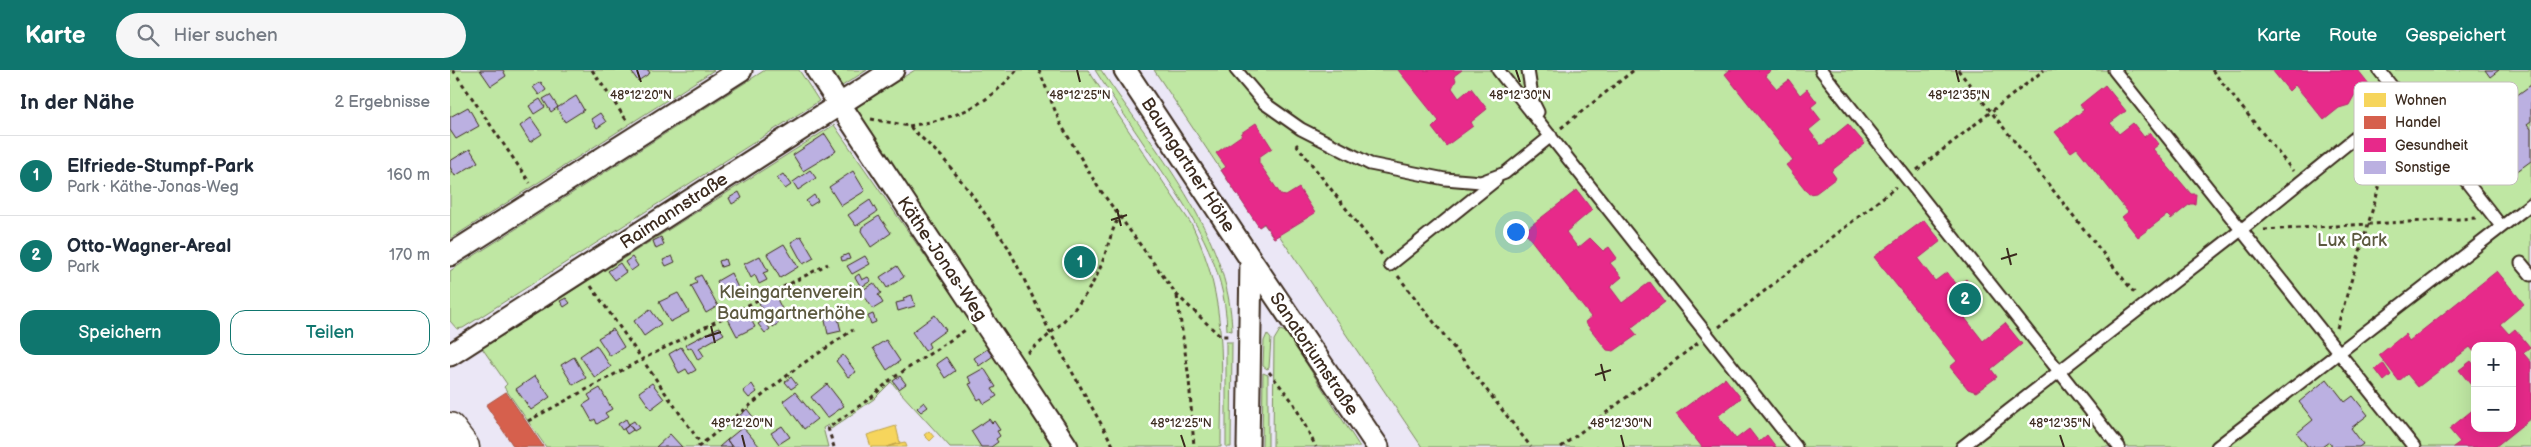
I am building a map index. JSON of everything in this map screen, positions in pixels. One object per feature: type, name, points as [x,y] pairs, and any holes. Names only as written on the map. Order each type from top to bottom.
[{"type":"main road","points":[[450,427],[464,447]]},
{"type":"street","points":[[450,255],[741,70]]},
{"type":"street","name":"Käthe-Jonas-Weg","points":[[817,70],[1067,447]]},
{"type":"street","name":"Raimannstraße","points":[[451,351],[581,271],[894,70]]},
{"type":"street","name":"Baumgartner Höhe","points":[[1125,70],[1251,260]]},
{"type":"street","points":[[1248,447],[1251,260]]},
{"type":"street","name":"Sanatoriumstraße","points":[[1251,260],[1378,447]]},
{"type":"lane","points":[[1236,70],[1264,103],[1301,129],[1370,164],[1445,179],[1480,182],[1505,172]]},
{"type":"lane","points":[[1498,70],[1796,447]]},
{"type":"lane","points":[[1528,70],[1532,102],[1551,136]]},
{"type":"lane","points":[[1821,70],[2119,447]]},
{"type":"lane","points":[[2114,70],[2414,447]]},
{"type":"lane","points":[[2379,70],[2389,82]]},
{"type":"lane","points":[[1390,265],[1551,136]]},
{"type":"lane","points":[[1962,447],[2354,142]]},
{"type":"lane","points":[[2470,185],[2501,226]]},
{"type":"lane","points":[[2217,447],[2531,204]]},
{"type":"lane","points":[[2521,263],[2531,275]]},
{"type":"path","points":[[452,70],[541,197]]},
{"type":"path","points":[[592,70],[637,136]]},
{"type":"path","points":[[839,104],[864,118],[908,126],[950,118],[979,105],[992,96],[1018,70]]},
{"type":"path","points":[[1040,70],[1060,123],[1098,187],[1177,295],[1220,336],[1249,336]]},
{"type":"path","points":[[1551,136],[1634,70]]},
{"type":"path","points":[[1958,70],[2144,305]]},
{"type":"path","points":[[1561,447],[1708,335],[2044,70]]},
{"type":"path","points":[[2212,70],[2301,182]]},
{"type":"path","points":[[908,126],[942,158],[990,219],[1008,247],[1052,334],[1114,447]]},
{"type":"path","points":[[2330,342],[2336,334],[2381,185]]},
{"type":"path","points":[[2241,230],[2369,226],[2482,218],[2492,213]]},
{"type":"path","points":[[1012,364],[1052,334],[1096,277],[1105,256],[1110,234],[1119,216]]},
{"type":"path","points":[[528,421],[641,360],[828,264]]},
{"type":"path","points":[[581,271],[699,446],[798,367],[854,330]]},
{"type":"path","points":[[1177,295],[1189,379],[1194,447]]},
{"type":"path","points":[[834,447],[828,428],[872,397],[890,380],[982,319]]},
{"type":"path","points":[[1248,369],[1271,373],[1292,402],[1316,447]]},
{"type":"green space","points":[[450,70],[714,70],[450,239]]},
{"type":"green space","points":[[765,70],[799,70],[819,101],[463,328],[457,329],[450,321],[450,271]]},
{"type":"green space","points":[[832,70],[867,70],[842,86]]},
{"type":"green space","points":[[915,70],[1088,70],[1192,225],[1204,253],[1212,280],[1220,334],[1222,361],[1221,447],[1075,447],[859,122],[857,107],[859,104]]},
{"type":"green space","points":[[1095,70],[1101,70],[1165,161],[1203,226],[1218,260],[1228,295],[1232,331],[1227,330],[1225,305],[1220,282],[1204,239],[1181,199]]},
{"type":"green space","name":"Lux Park","points":[[1154,70],[2531,70],[2531,447],[1422,447],[1279,235],[1274,238],[1264,224],[1259,227]]},
{"type":"green space","name":"Kleingartenverein Baumgartnerhöhe","points":[[834,125],[994,355],[1052,447],[950,447],[891,382],[874,399],[831,429],[828,425],[823,428],[828,447],[546,447],[504,387],[507,384],[482,348]]},
{"type":"green space","points":[[1280,330],[1286,332],[1360,447],[1273,447],[1274,340]]},
{"type":"green space","points":[[1267,334],[1271,339],[1269,368],[1267,369],[1263,366],[1264,341]]},
{"type":"green space","points":[[1226,342],[1232,342],[1231,447],[1226,447]]},
{"type":"green space","points":[[1263,373],[1268,375],[1268,447],[1262,447]]},
{"type":"building: Wohnen","points":[[896,426],[900,443],[887,447],[871,447],[867,435]]},
{"type":"building: Wohnen","points":[[929,431],[934,437],[930,441],[924,435]]},
{"type":"building: Wohnen","points":[[905,442],[907,447],[887,447],[900,443]]},
{"type":"building: Handel","points":[[506,392],[543,447],[514,447],[486,405]]},
{"type":"building: Gesundheit","points":[[1398,70],[1462,70],[1454,76],[1456,80],[1452,88],[1459,98],[1471,88],[1487,109],[1471,122],[1473,126],[1446,146],[1432,128],[1439,121]]},
{"type":"building: Gesundheit","points":[[1730,70],[1772,70],[1765,75],[1777,89],[1789,80],[1800,95],[1807,89],[1817,102],[1811,107],[1821,120],[1809,130],[1821,146],[1848,124],[1865,144],[1831,171],[1836,178],[1816,193],[1809,194],[1786,165],[1793,160],[1725,74]]},
{"type":"building: Gesundheit","points":[[2272,70],[2358,70],[2367,82],[2354,82],[2354,96],[2349,105],[2339,108],[2324,120],[2295,85],[2289,91]]},
{"type":"building: Gesundheit","points":[[2105,85],[2126,111],[2110,123],[2119,134],[2133,123],[2144,137],[2150,132],[2159,144],[2153,149],[2191,194],[2196,194],[2195,204],[2190,204],[2171,219],[2167,215],[2138,237],[2122,217],[2128,212],[2077,148],[2071,152],[2055,132],[2084,110],[2080,105]]},
{"type":"building: Gesundheit","points":[[1256,123],[1272,148],[1259,157],[1259,163],[1281,195],[1286,196],[1299,188],[1315,213],[1274,238],[1264,223],[1259,227],[1221,170],[1226,167],[1216,153]]},
{"type":"building: Gesundheit","points":[[1577,190],[1592,210],[1566,232],[1578,248],[1590,238],[1603,251],[1609,247],[1617,258],[1610,263],[1622,277],[1610,287],[1622,303],[1650,282],[1665,302],[1631,328],[1637,335],[1614,351],[1607,350],[1585,322],[1591,317],[1524,231]]},
{"type":"building: Gesundheit","points":[[1924,220],[1941,241],[1918,259],[1935,281],[1947,272],[1958,286],[1966,279],[1974,289],[1966,296],[1976,309],[1965,318],[1983,341],[2005,323],[2022,344],[1991,369],[1997,377],[1976,392],[1968,389],[1950,367],[1957,361],[1874,257]]},
{"type":"building: Gesundheit","points":[[2497,271],[2524,304],[2500,324],[2509,334],[2515,329],[2530,347],[2523,353],[2531,362],[2531,418],[2516,430],[2516,342],[2471,342],[2471,348],[2470,347],[2418,387],[2407,374],[2399,381],[2379,355],[2405,334],[2409,341]]},
{"type":"building: Gesundheit","points":[[2471,361],[2471,385],[2459,370]]},
{"type":"building: Gesundheit","points":[[2383,363],[2391,375],[2384,381],[2375,369]]},
{"type":"building: Gesundheit","points":[[1725,378],[1741,398],[1718,416],[1736,439],[1749,429],[1759,442],[1767,435],[1776,447],[1702,447],[1676,414]]},
{"type":"building: Gesundheit","points":[[2471,411],[2471,432],[2514,432],[2495,447],[2453,447],[2460,442],[2449,429]]},
{"type":"building: Sonstige","points":[[480,70],[503,70],[506,76],[491,86]]},
{"type":"building: Sonstige","points":[[630,70],[648,70],[650,73],[638,81]]},
{"type":"building: Sonstige","points":[[2485,70],[2499,70],[2490,77]]},
{"type":"building: Sonstige","points":[[541,82],[546,90],[539,95],[533,87]]},
{"type":"building: Sonstige","points":[[2531,85],[2531,121],[2527,124],[2531,129],[2531,161],[2518,171],[2518,94]]},
{"type":"building: Sonstige","points":[[550,95],[558,107],[551,112],[543,99]]},
{"type":"building: Sonstige","points":[[576,96],[584,110],[565,122],[557,108]]},
{"type":"building: Sonstige","points":[[540,99],[545,107],[534,114],[529,106]]},
{"type":"building: Sonstige","points":[[468,107],[479,126],[456,139],[450,130],[450,117]]},
{"type":"building: Sonstige","points":[[600,113],[606,122],[597,128],[591,119]]},
{"type":"building: Sonstige","points":[[531,118],[542,134],[530,142],[520,126]]},
{"type":"building: Sonstige","points":[[825,134],[836,151],[803,171],[793,155]]},
{"type":"building: Sonstige","points":[[470,149],[478,162],[455,176],[450,167],[450,161]]},
{"type":"building: Sonstige","points":[[810,170],[816,178],[798,190],[793,182]]},
{"type":"building: Sonstige","points":[[853,171],[865,191],[841,206],[829,187]]},
{"type":"building: Sonstige","points":[[783,174],[791,185],[785,189],[777,178]]},
{"type":"building: Sonstige","points":[[739,192],[742,198],[732,204],[729,198]]},
{"type":"building: Sonstige","points":[[814,195],[818,201],[810,206],[806,201]]},
{"type":"building: Sonstige","points":[[870,200],[877,212],[856,226],[848,215]]},
{"type":"building: Sonstige","points":[[879,216],[891,233],[871,247],[861,231],[862,227]]},
{"type":"building: Sonstige","points":[[801,236],[814,258],[803,264],[791,242]]},
{"type":"building: Sonstige","points":[[661,237],[664,245],[656,249],[653,241]]},
{"type":"building: Sonstige","points":[[784,244],[798,267],[780,278],[767,254]]},
{"type":"building: Sonstige","points":[[848,254],[850,259],[842,261],[841,257]]},
{"type":"building: Sonstige","points":[[672,256],[675,262],[666,266],[663,260]]},
{"type":"building: Sonstige","points":[[760,256],[768,271],[763,273],[767,280],[759,284],[755,275],[751,278],[744,264]]},
{"type":"building: Sonstige","points":[[865,256],[870,264],[852,274],[847,266]]},
{"type":"building: Sonstige","points":[[632,257],[638,266],[631,271],[625,262]]},
{"type":"building: Sonstige","points":[[725,259],[727,265],[721,267],[719,261]]},
{"type":"building: Sonstige","points":[[620,263],[626,272],[615,280],[608,271]]},
{"type":"building: Sonstige","points":[[897,266],[904,277],[887,288],[880,277]]},
{"type":"building: Sonstige","points":[[731,273],[738,288],[724,295],[717,281]]},
{"type":"building: Sonstige","points":[[859,274],[862,280],[868,277],[871,281],[861,287],[855,277]]},
{"type":"building: Sonstige","points":[[701,275],[718,306],[706,313],[691,286],[697,283],[695,278]]},
{"type":"building: Sonstige","points":[[874,283],[881,293],[878,295],[883,303],[873,309],[861,291]]},
{"type":"building: Sonstige","points":[[678,293],[689,312],[670,322],[659,302]]},
{"type":"building: Sonstige","points":[[775,295],[782,309],[766,317],[759,303]]},
{"type":"building: Sonstige","points":[[912,295],[915,306],[898,311],[896,303],[904,301],[903,298]]},
{"type":"building: Sonstige","points":[[566,298],[570,303],[564,307],[560,301]]},
{"type":"building: Sonstige","points":[[650,309],[661,324],[644,336],[634,321]]},
{"type":"building: Sonstige","points":[[746,310],[755,327],[737,336],[728,319]]},
{"type":"building: Sonstige","points":[[837,314],[841,331],[828,334],[824,316]]},
{"type":"building: Sonstige","points":[[873,314],[876,322],[871,324],[868,316]]},
{"type":"building: Sonstige","points":[[773,315],[779,323],[773,327],[768,320]]},
{"type":"building: Sonstige","points":[[935,315],[946,330],[928,343],[930,347],[925,351],[912,332]]},
{"type":"building: Sonstige","points":[[764,320],[770,329],[765,333],[758,324]]},
{"type":"building: Sonstige","points":[[719,327],[724,334],[699,348],[704,356],[698,360],[691,347],[688,349],[685,345]]},
{"type":"building: Sonstige","points":[[613,329],[624,347],[610,356],[598,338]]},
{"type":"building: Sonstige","points":[[886,340],[900,361],[887,370],[873,348]]},
{"type":"building: Sonstige","points":[[596,345],[611,367],[595,378],[580,356]]},
{"type":"building: Sonstige","points":[[681,347],[696,370],[689,374],[686,369],[679,373],[669,354]]},
{"type":"building: Sonstige","points":[[987,349],[993,356],[979,366],[974,358]]},
{"type":"building: Sonstige","points":[[843,355],[856,372],[848,377],[836,361]]},
{"type":"building: Sonstige","points":[[574,357],[586,378],[573,385],[561,365]]},
{"type":"building: Sonstige","points":[[946,357],[955,371],[945,378],[936,364]]},
{"type":"building: Sonstige","points":[[984,368],[996,387],[992,389],[997,396],[984,404],[981,398],[978,400],[969,384],[972,383],[968,377]]},
{"type":"building: Sonstige","points":[[535,376],[550,397],[531,410],[516,389]]},
{"type":"building: Sonstige","points":[[900,376],[906,384],[899,389],[893,381]]},
{"type":"building: Sonstige","points":[[791,377],[797,385],[791,389],[785,382]]},
{"type":"building: Sonstige","points":[[2327,379],[2345,402],[2353,396],[2368,415],[2351,428],[2363,444],[2359,447],[2333,447],[2329,442],[2322,447],[2308,447],[2297,433],[2313,420],[2299,402]]},
{"type":"building: Sonstige","points":[[652,383],[664,399],[651,409],[639,392]]},
{"type":"building: Sonstige","points":[[752,384],[757,392],[749,398],[743,391]]},
{"type":"building: Sonstige","points":[[827,384],[844,406],[827,418],[811,397]]},
{"type":"building: Sonstige","points":[[600,388],[612,409],[605,413],[608,417],[597,424],[595,419],[592,421],[583,405],[591,400],[588,395]]},
{"type":"building: Sonstige","points":[[795,392],[817,419],[804,429],[783,401]]},
{"type":"building: Sonstige","points":[[924,402],[928,407],[921,412],[917,408]]},
{"type":"building: Sonstige","points":[[747,409],[757,422],[748,428],[739,416]]},
{"type":"building: Sonstige","points":[[626,419],[629,425],[622,430],[618,424]]},
{"type":"building: Sonstige","points":[[989,419],[992,423],[994,421],[1000,430],[997,431],[1000,436],[996,439],[998,442],[991,447],[981,447],[971,431]]},
{"type":"building: Sonstige","points":[[634,421],[639,428],[634,431],[629,424]]},
{"type":"building: Sonstige","points":[[629,425],[633,430],[627,434],[624,429]]},
{"type":"building: Sonstige","points":[[782,426],[790,437],[779,444],[771,433]]},
{"type":"building: Sonstige","points":[[743,427],[760,447],[732,447],[727,440]]},
{"type":"building: Sonstige","points":[[670,434],[682,447],[656,447]]},
{"type":"building: Sonstige","points":[[727,440],[732,447],[719,447]]},
{"type":"place","name":"Elfriede-Stumpf-Park","points":[[1080,262]]},
{"type":"place","name":"Otto-Wagner-Areal","points":[[1965,299]]}]
